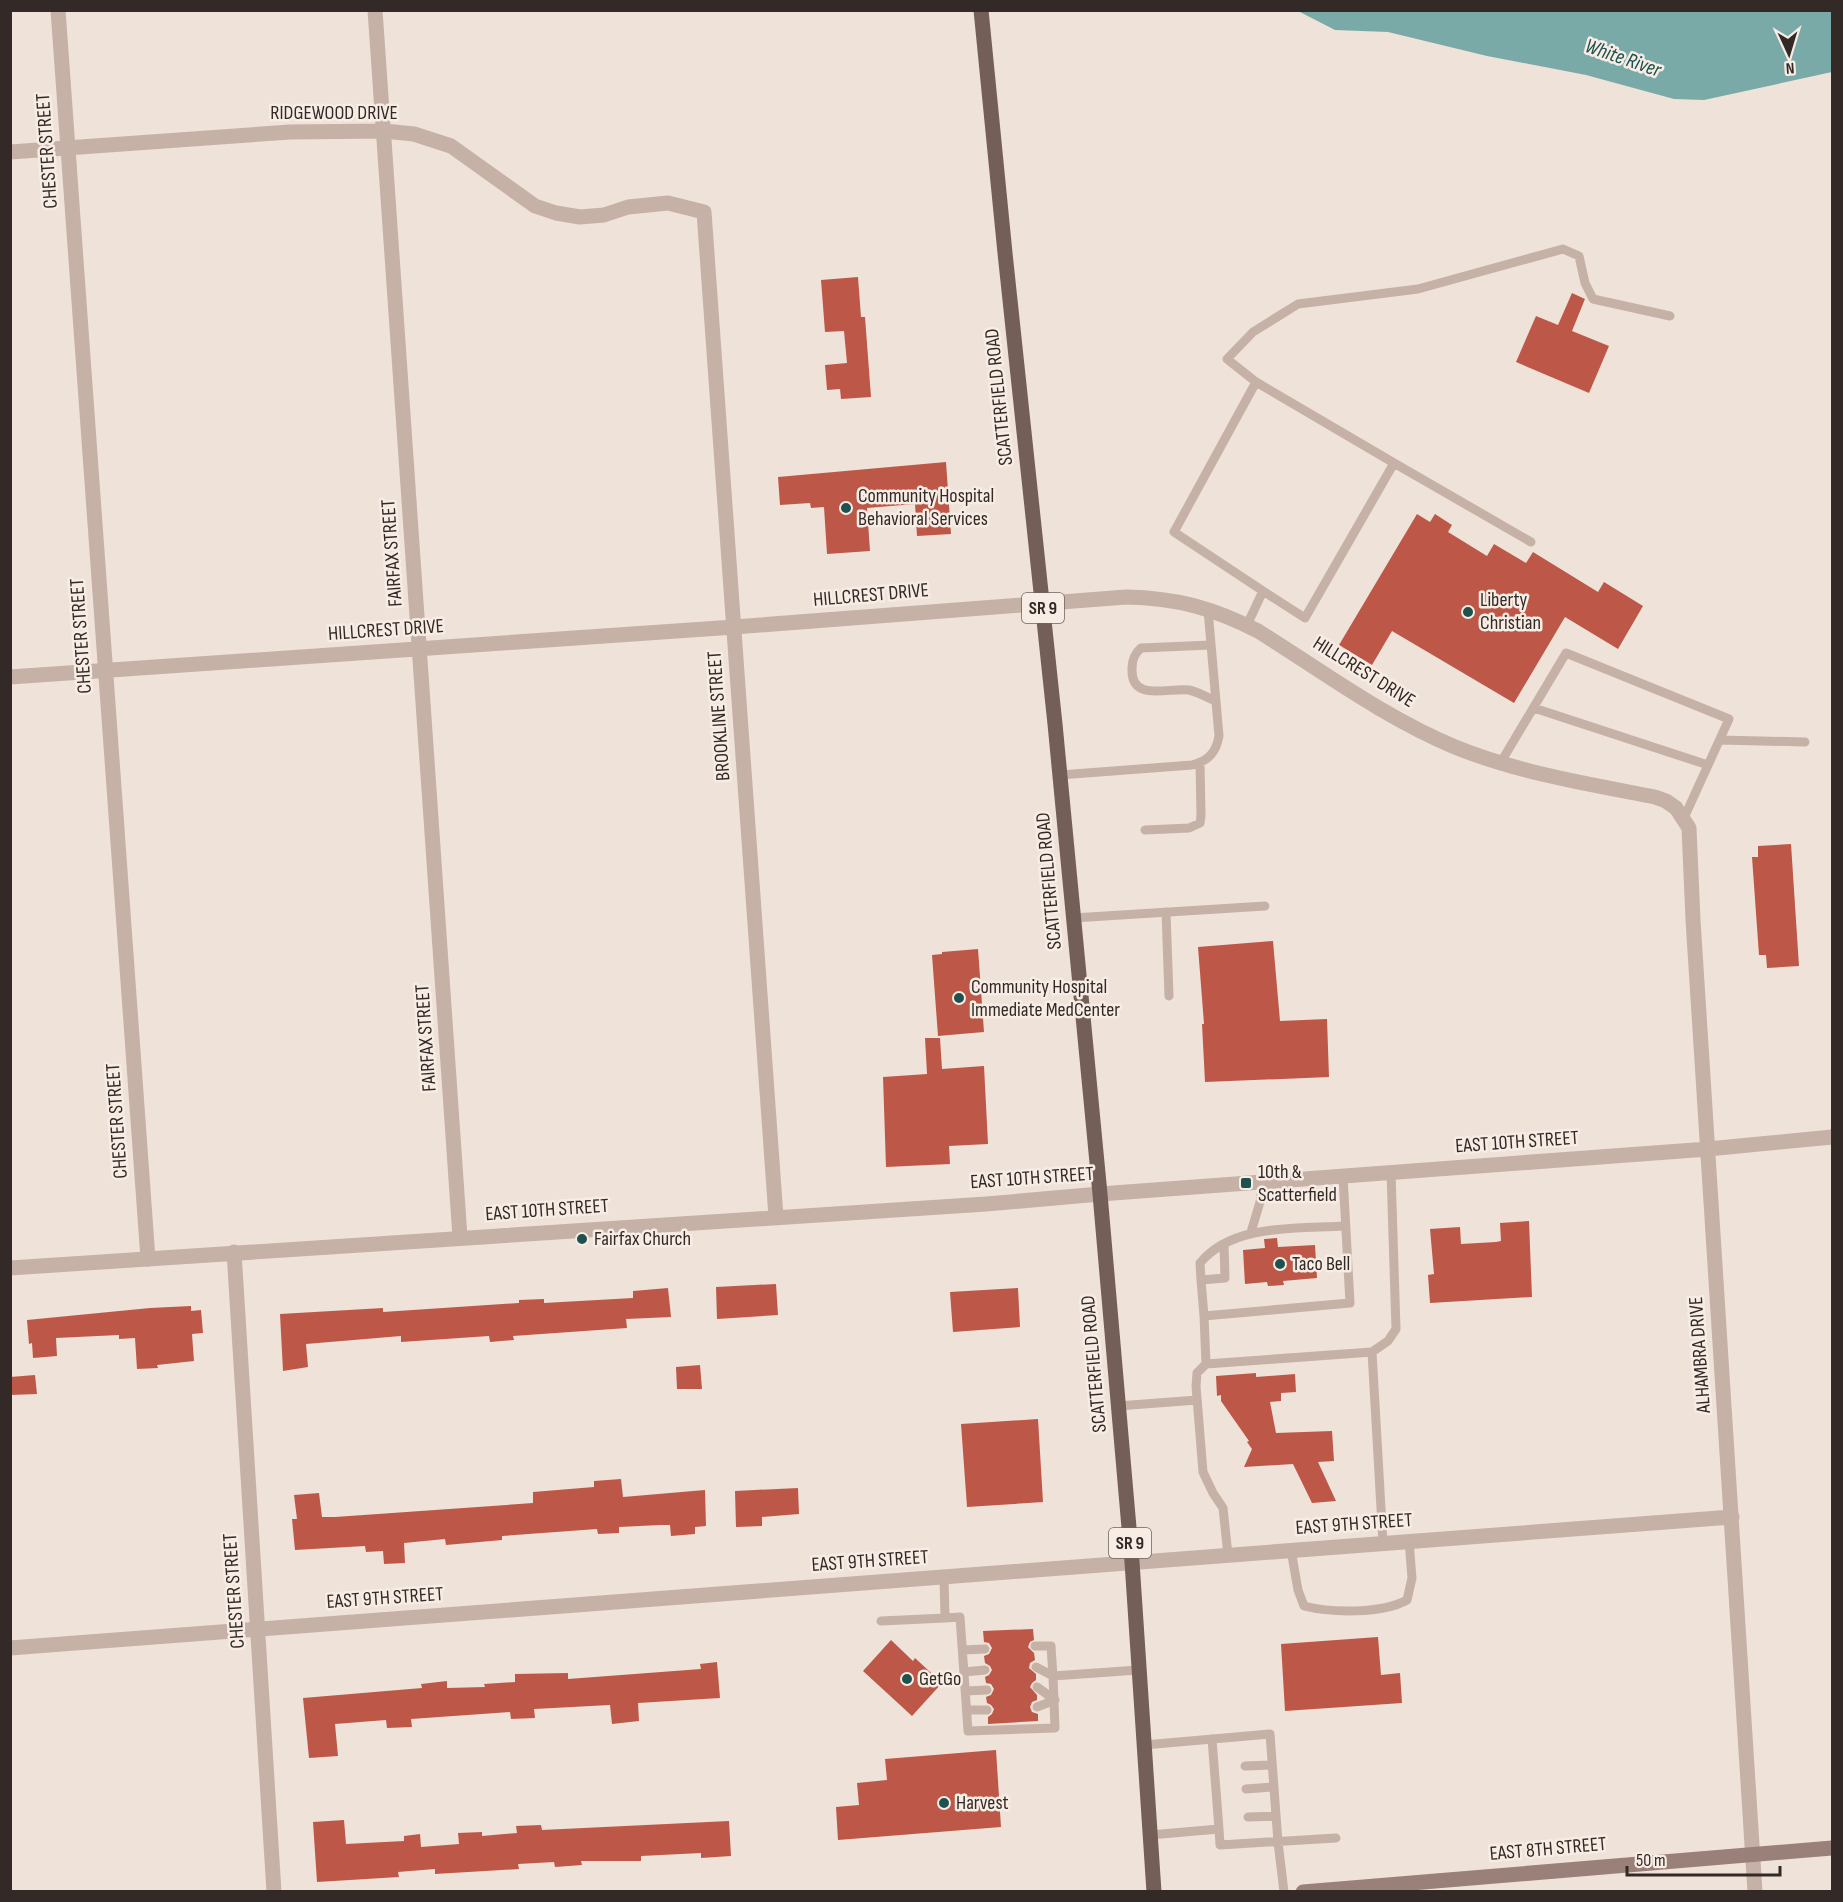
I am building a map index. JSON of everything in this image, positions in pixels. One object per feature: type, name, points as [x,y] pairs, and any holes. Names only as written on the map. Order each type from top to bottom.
[{"type":"main road","name":"SCATTERFIELD ROAD","points":[[982,16],[1060,775],[1100,1194],[1132,1562],[1154,1892]]},
{"type":"main road","name":"EAST 8TH STREET","points":[[1303,1892],[1833,1848]]},
{"type":"street","name":"CHESTER STREET","points":[[58,10],[148,1259]]},
{"type":"street","name":"FAIRFAX STREET","points":[[375,10],[460,1237]]},
{"type":"street","name":"RIDGEWOOD DRIVE","points":[[10,152],[290,132],[384,131],[414,134],[451,146],[535,206],[556,213],[580,217],[604,215],[628,207],[668,203],[704,212]]},
{"type":"street","name":"BROOKLINE STREET","points":[[704,212],[776,1217]]},
{"type":"street","name":"HILLCREST DRIVE","points":[[10,677],[734,627],[1126,597],[1160,598],[1209,610],[1247,625],[1410,725],[1454,746],[1560,779],[1655,797],[1676,808],[1684,818]]},
{"type":"street","name":"ALHAMBRA DRIVE","points":[[1684,818],[1689,828],[1755,1892]]},
{"type":"street","name":"EAST 10TH STREET","points":[[148,1259],[1100,1194],[1708,1149],[1833,1137]]},
{"type":"street","name":"CHESTER STREET","points":[[234,1252],[274,1892]]},
{"type":"street","points":[[10,1268],[148,1259]]},
{"type":"street","name":"EAST 9TH STREET","points":[[10,1648],[1732,1516]]},
{"type":"lane","points":[[1531,542],[1256,382],[1227,359],[1253,332],[1298,304],[1418,289],[1563,249],[1579,256],[1585,283],[1593,299],[1670,316]]},
{"type":"lane","points":[[1256,382],[1174,532],[1305,618],[1394,463]]},
{"type":"lane","points":[[1247,625],[1263,591]]},
{"type":"lane","points":[[1060,775],[1200,763],[1213,754],[1219,736],[1209,610]]},
{"type":"lane","points":[[1211,645],[1141,648],[1133,658],[1132,674],[1138,687],[1146,691],[1190,690],[1215,701]]},
{"type":"lane","points":[[1501,762],[1566,653],[1729,719],[1684,818]]},
{"type":"lane","points":[[1534,708],[1708,765]]},
{"type":"lane","points":[[1720,740],[1804,742]]},
{"type":"lane","points":[[1145,830],[1189,828],[1200,823],[1202,816],[1200,763]]},
{"type":"lane","points":[[1073,918],[1265,906]]},
{"type":"lane","points":[[1166,912],[1169,996]]},
{"type":"lane","points":[[1228,1555],[1223,1508],[1203,1472],[1197,1373],[1206,1364],[1372,1352],[1388,1341],[1396,1329],[1391,1172]]},
{"type":"lane","points":[[1204,1316],[1350,1304],[1342,1176]]},
{"type":"lane","points":[[1251,1232],[1257,1215],[1263,1182]]},
{"type":"lane","points":[[1206,1364],[1200,1263],[1210,1251],[1251,1232],[1345,1226]]},
{"type":"lane","points":[[1201,1280],[1225,1278],[1224,1244]]},
{"type":"lane","points":[[1372,1352],[1383,1543]]},
{"type":"lane","points":[[1118,1406],[1197,1400]]},
{"type":"lane","points":[[1291,1550],[1298,1590],[1304,1606],[1318,1609],[1380,1608],[1396,1606],[1407,1600],[1412,1578],[1409,1541]]},
{"type":"lane","points":[[944,1577],[945,1618]]},
{"type":"lane","points":[[881,1621],[960,1617],[968,1731],[1055,1728],[1052,1646],[1035,1646]]},
{"type":"lane","points":[[963,1650],[985,1649]]},
{"type":"lane","points":[[1036,1667],[1053,1676],[1138,1670]]},
{"type":"lane","points":[[964,1672],[986,1670]]},
{"type":"lane","points":[[1037,1687],[1055,1700]]},
{"type":"lane","points":[[966,1691],[987,1690]]},
{"type":"lane","points":[[1037,1707],[1055,1700]]},
{"type":"lane","points":[[967,1710],[987,1710]]},
{"type":"lane","points":[[1144,1745],[1270,1734],[1284,1892]]},
{"type":"lane","points":[[1212,1739],[1218,1768],[1220,1845],[1336,1838]]},
{"type":"lane","points":[[1245,1766],[1272,1765]]},
{"type":"lane","points":[[1246,1789],[1273,1787]]},
{"type":"lane","points":[[1248,1817],[1276,1816]]},
{"type":"lane","points":[[1150,1835],[1220,1823]]},
{"type":"water","name":"White River","points":[[1298,11],[1832,11],[1832,72],[1704,100],[1674,99],[1586,75],[1487,56],[1388,32],[1335,30]]},
{"type":"building","points":[[858,277],[861,317],[865,317],[871,397],[841,399],[840,389],[827,390],[825,365],[847,363],[844,331],[825,332],[821,280]]},
{"type":"building","points":[[1572,293],[1585,299],[1572,331],[1609,346],[1589,393],[1516,362],[1536,316],[1558,325]]},
{"type":"building","name":"Community Hospital Behavioral Services","points":[[946,462],[951,534],[917,536],[915,504],[867,508],[870,551],[827,554],[824,507],[811,508],[810,503],[780,505],[778,477]]},
{"type":"building","name":"Liberty Christian","points":[[1417,514],[1430,522],[1435,514],[1452,525],[1448,532],[1487,556],[1494,544],[1526,563],[1533,552],[1598,592],[1604,582],[1643,606],[1618,649],[1565,617],[1514,703],[1392,631],[1372,665],[1339,645]]},
{"type":"building","points":[[1791,844],[1799,966],[1767,968],[1766,955],[1759,955],[1752,857],[1758,857],[1758,846]]},
{"type":"building","points":[[1273,941],[1280,1021],[1327,1019],[1329,1077],[1205,1082],[1202,1024],[1204,1024],[1198,947]]},
{"type":"building","name":"Community Hospital Immediate MedCenter","points":[[978,949],[984,1032],[938,1036],[932,955]]},
{"type":"building","points":[[925,1038],[940,1038],[942,1069],[984,1066],[988,1144],[949,1146],[950,1164],[886,1167],[883,1077],[927,1074]]},
{"type":"building","points":[[1529,1221],[1532,1297],[1430,1303],[1428,1275],[1434,1274],[1430,1229],[1460,1227],[1461,1244],[1496,1242],[1501,1241],[1500,1223]]},
{"type":"building","name":"Taco Bell","points":[[1277,1238],[1278,1247],[1315,1245],[1317,1278],[1283,1281],[1284,1285],[1268,1286],[1267,1282],[1245,1284],[1243,1250],[1265,1248],[1264,1239]]},
{"type":"building","points":[[776,1284],[778,1315],[717,1319],[716,1287]]},
{"type":"building","points":[[668,1288],[671,1317],[626,1319],[627,1328],[513,1336],[514,1340],[490,1342],[489,1336],[401,1342],[401,1336],[306,1344],[308,1367],[283,1371],[280,1314],[383,1308],[383,1312],[519,1303],[519,1300],[544,1299],[544,1303],[633,1298],[633,1291]]},
{"type":"building","points":[[1018,1288],[1020,1327],[953,1332],[950,1292]]},
{"type":"building","points":[[191,1306],[191,1311],[201,1310],[203,1333],[192,1334],[194,1361],[157,1365],[158,1368],[137,1369],[135,1338],[119,1339],[119,1335],[56,1338],[57,1356],[33,1358],[32,1343],[29,1344],[27,1320]]},
{"type":"building","points":[[700,1365],[702,1389],[677,1389],[676,1367]]},
{"type":"building","points":[[1256,1373],[1256,1377],[1295,1374],[1296,1392],[1281,1393],[1281,1401],[1270,1402],[1276,1433],[1332,1431],[1334,1461],[1318,1462],[1336,1501],[1312,1503],[1293,1464],[1244,1467],[1252,1449],[1247,1442],[1249,1441],[1221,1401],[1221,1395],[1217,1396],[1216,1376]]},
{"type":"building","points":[[35,1375],[37,1394],[10,1395],[10,1377]]},
{"type":"building","points":[[1038,1419],[1043,1502],[967,1507],[961,1424]]},
{"type":"building","points":[[621,1479],[623,1497],[705,1490],[706,1526],[695,1527],[695,1534],[671,1536],[670,1525],[660,1525],[619,1527],[619,1533],[598,1534],[597,1529],[502,1536],[502,1540],[446,1545],[445,1539],[404,1543],[405,1563],[384,1564],[383,1551],[366,1552],[365,1546],[295,1550],[292,1519],[297,1519],[294,1495],[319,1493],[322,1517],[335,1517],[533,1503],[533,1492],[594,1487],[594,1481]]},
{"type":"building","points":[[798,1488],[799,1514],[762,1517],[762,1526],[736,1527],[735,1491]]},
{"type":"building","points":[[1033,1629],[1034,1640],[1028,1647],[1034,1653],[1035,1660],[1030,1663],[1029,1668],[1036,1674],[1036,1680],[1030,1687],[1037,1695],[1037,1700],[1032,1702],[1030,1707],[1032,1712],[1038,1714],[1038,1721],[988,1724],[988,1717],[994,1709],[987,1703],[986,1697],[991,1695],[994,1689],[991,1684],[986,1683],[985,1677],[992,1670],[985,1663],[984,1656],[989,1654],[992,1648],[989,1643],[984,1642],[983,1631]]},
{"type":"building","points":[[1378,1637],[1381,1675],[1400,1673],[1402,1703],[1285,1711],[1281,1644]]},
{"type":"building","points":[[891,1640],[913,1661],[915,1658],[942,1683],[912,1716],[863,1671]]},
{"type":"building","points":[[717,1662],[720,1698],[638,1703],[639,1721],[612,1724],[610,1705],[534,1709],[535,1718],[511,1719],[510,1712],[411,1719],[412,1727],[387,1728],[386,1720],[335,1724],[338,1756],[309,1758],[303,1698],[422,1688],[421,1684],[447,1681],[447,1688],[485,1687],[484,1684],[515,1682],[515,1674],[568,1673],[568,1679],[701,1669],[700,1664]]},
{"type":"building","name":"Harvest","points":[[996,1750],[1001,1827],[838,1840],[836,1807],[859,1805],[857,1783],[887,1780],[885,1759]]},
{"type":"building","points":[[344,1820],[346,1844],[404,1841],[404,1836],[420,1834],[421,1847],[459,1844],[458,1833],[482,1832],[482,1836],[517,1833],[516,1826],[541,1825],[542,1830],[729,1821],[731,1856],[701,1858],[701,1853],[641,1856],[641,1861],[581,1861],[582,1865],[555,1867],[554,1862],[518,1864],[519,1869],[435,1874],[435,1869],[398,1872],[399,1877],[317,1882],[313,1822]]},
{"type":"place","name":"Community Hospital Behavioral Services","points":[[846,508]]},
{"type":"place","name":"Liberty Christian","points":[[1468,612]]},
{"type":"place","name":"Community Hospital Immediate MedCenter","points":[[959,998]]},
{"type":"place","name":"10th & Scatterfield","points":[[1246,1183]]},
{"type":"place","name":"Fairfax Church","points":[[582,1239]]},
{"type":"place","name":"Taco Bell","points":[[1280,1264]]},
{"type":"place","name":"GetGo","points":[[907,1679]]},
{"type":"place","name":"Harvest","points":[[944,1803]]}]
